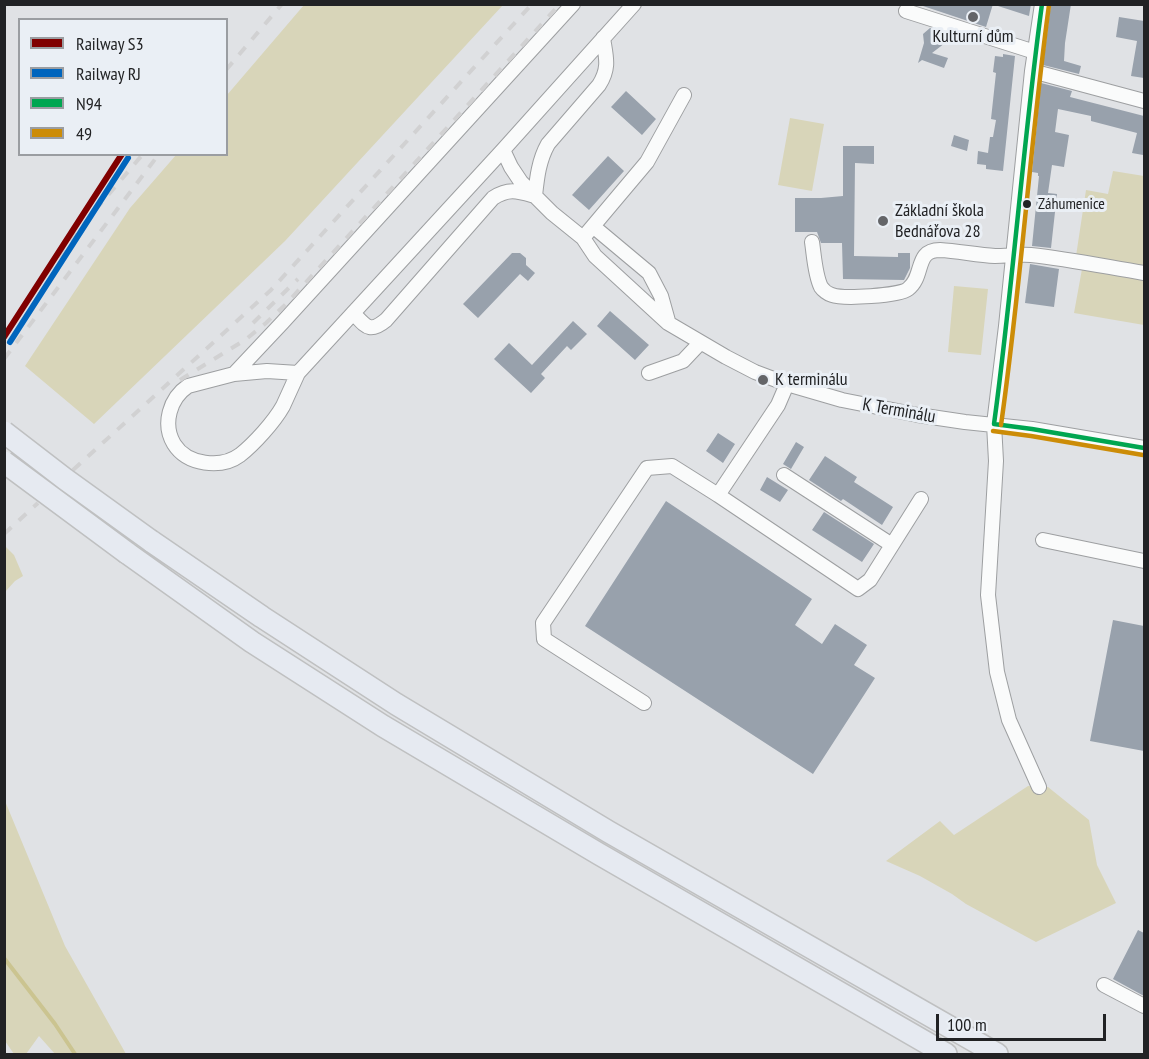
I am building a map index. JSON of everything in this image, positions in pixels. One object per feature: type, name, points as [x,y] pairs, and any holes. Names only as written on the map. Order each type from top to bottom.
[{"type":"highway","points":[[4,432],[151,542],[396,704],[609,832],[997,1054]]},
{"type":"highway","points":[[4,462],[261,648],[383,726],[945,1054]]},
{"type":"street","points":[[234,374],[573,4]]},
{"type":"street","points":[[298,373],[267,371],[234,374],[195,384],[182,390],[169,415],[170,435],[174,444],[180,451],[198,461],[217,463],[238,456],[251,445],[276,417],[298,373],[634,4]]},
{"type":"street","points":[[1038,787],[1009,720],[997,672],[988,595],[996,461],[994,424],[1032,71],[1042,4]]},
{"type":"street","points":[[906,10],[1035,52]]},
{"type":"street","points":[[353,314],[367,327],[379,326],[493,198],[510,190],[534,196],[542,154],[604,77],[607,68],[603,38]]},
{"type":"street","points":[[1032,71],[1144,101]]},
{"type":"street","points":[[584,238],[647,162],[684,95]]},
{"type":"street","name":"K Terminálu","points":[[503,150],[521,182],[534,196],[584,238],[595,256],[668,323],[745,367],[787,384],[842,400],[918,415],[1032,429],[1144,448]]},
{"type":"street","points":[[594,227],[649,273],[660,296],[668,323]]},
{"type":"street","points":[[812,242],[821,287],[829,294],[838,297],[905,291],[919,276],[925,255],[930,251],[940,250],[995,256],[1030,255],[1144,273]]},
{"type":"street","points":[[649,373],[683,361],[700,343]]},
{"type":"street","points":[[718,495],[778,405],[787,384]]},
{"type":"street","points":[[644,704],[544,639],[543,623],[647,468],[672,466],[858,589],[870,580],[921,499]]},
{"type":"street","points":[[784,475],[892,545]]},
{"type":"street","points":[[1043,540],[1144,561]]},
{"type":"street","points":[[1104,985],[1144,1006]]},
{"type":"shaded area","points":[[304,5],[503,5],[285,241],[94,424],[25,366],[130,208],[175,156],[228,156],[228,94]]},
{"type":"shaded area","points":[[790,118],[824,124],[812,191],[778,185]]},
{"type":"shaded area","points":[[1113,171],[1144,176],[1144,270],[1076,256],[1086,190],[1108,194]]},
{"type":"shaded area","points":[[1082,269],[1144,278],[1144,325],[1074,313]]},
{"type":"shaded area","points":[[954,286],[988,289],[981,355],[948,352]]},
{"type":"shaded area","points":[[5,546],[14,555],[23,576],[5,592]]},
{"type":"shaded area","points":[[1028,786],[1048,787],[1089,820],[1097,865],[1116,903],[1036,942],[920,876],[886,861],[940,821],[954,835]]},
{"type":"shaded area","points":[[5,801],[65,946],[126,1054],[55,1054],[39,1036],[26,1054],[14,1054],[5,1041]]},
{"type":"building","name":"Kulturní dům","points":[[923,4],[993,4],[986,27],[923,6]]},
{"type":"building","points":[[998,4],[1031,4],[1029,16],[998,6]]},
{"type":"building","points":[[1051,4],[1071,4],[1064,61],[1081,66],[1079,74],[1043,65]]},
{"type":"building","points":[[1119,17],[1144,21],[1144,78],[1131,76],[1137,41],[1116,37]]},
{"type":"building","points":[[930,28],[943,32],[945,43],[932,53],[948,58],[944,68],[922,60],[918,63],[924,43],[923,34]]},
{"type":"building","points":[[1003,54],[1015,56],[1003,171],[986,169],[986,165],[977,164],[978,151],[988,153],[990,137],[993,137],[996,120],[991,119],[996,73],[993,72],[995,56],[1003,57]]},
{"type":"building","points":[[1041,83],[1072,91],[1070,97],[1144,116],[1143,155],[1132,153],[1137,133],[1091,121],[1091,116],[1058,109],[1055,132],[1069,135],[1064,167],[1052,165],[1048,193],[1057,194],[1051,248],[1032,246],[1039,176],[1038,173],[1032,172]]},
{"type":"building","points":[[626,91],[656,119],[642,135],[611,107]]},
{"type":"building","points":[[954,135],[969,140],[967,151],[951,146]]},
{"type":"building","points":[[843,146],[874,146],[874,164],[855,163],[854,256],[898,257],[898,253],[910,253],[910,268],[904,280],[843,279],[842,243],[821,243],[817,232],[795,232],[795,198],[843,196]]},
{"type":"building","points":[[608,156],[624,171],[589,210],[572,195]]},
{"type":"building","points":[[512,253],[520,253],[526,258],[526,265],[535,273],[528,281],[520,274],[478,318],[463,304]]},
{"type":"building","points":[[1030,264],[1059,269],[1054,307],[1025,303]]},
{"type":"building","points":[[610,311],[649,345],[635,360],[597,326]]},
{"type":"building","points":[[573,321],[587,334],[571,350],[567,346],[541,374],[545,378],[531,393],[494,359],[509,343],[532,365]]},
{"type":"building","points":[[718,433],[735,444],[723,463],[706,451]]},
{"type":"building","points":[[796,442],[804,447],[791,469],[783,464]]},
{"type":"building","points":[[825,456],[857,477],[854,482],[893,507],[882,525],[809,480]]},
{"type":"building","points":[[767,477],[788,490],[780,502],[760,490]]},
{"type":"building","points":[[666,501],[812,599],[795,625],[822,644],[835,624],[867,645],[854,665],[875,678],[813,774],[585,626]]},
{"type":"building","points":[[824,512],[874,544],[862,562],[812,530]]},
{"type":"building","points":[[1113,620],[1144,626],[1144,751],[1090,741]]},
{"type":"building","points":[[1138,930],[1144,933],[1144,996],[1113,979]]},
{"type":"waterway","points":[[4,958],[75,1054]]},
{"type":"railway","points":[[228,68],[282,4]]},
{"type":"railway","points":[[73,470],[271,290],[532,4]]},
{"type":"railway","points":[[180,380],[245,340],[287,303],[560,4]]},
{"type":"railway","points":[[13,323],[86,221],[141,156]]},
{"type":"railway","points":[[4,359],[157,156]]},
{"type":"railway","points":[[253,323],[298,279]]},
{"type":"railway","points":[[4,534],[38,503]]},
{"type":"rail line","name":"S3","points":[[4,337],[121,156]]},
{"type":"rail line","name":"RJ","points":[[10,342],[128,158]]},
{"type":"transit line","name":"N94","points":[[994,424],[1042,4]]},
{"type":"transit line","name":"49","points":[[1001,425],[1049,5]]},
{"type":"transit line","name":"N94","points":[[994,424],[1144,448]]},
{"type":"transit line","name":"49","points":[[993,431],[1143,455]]},
{"type":"place","name":"Kulturní dům","points":[[973,17]]},
{"type":"place","name":"Záhumenice","points":[[1027,204]]},
{"type":"place","name":"Základní škola Bednářova 28","points":[[883,221]]},
{"type":"place","name":"K terminálu","points":[[763,380]]}]
